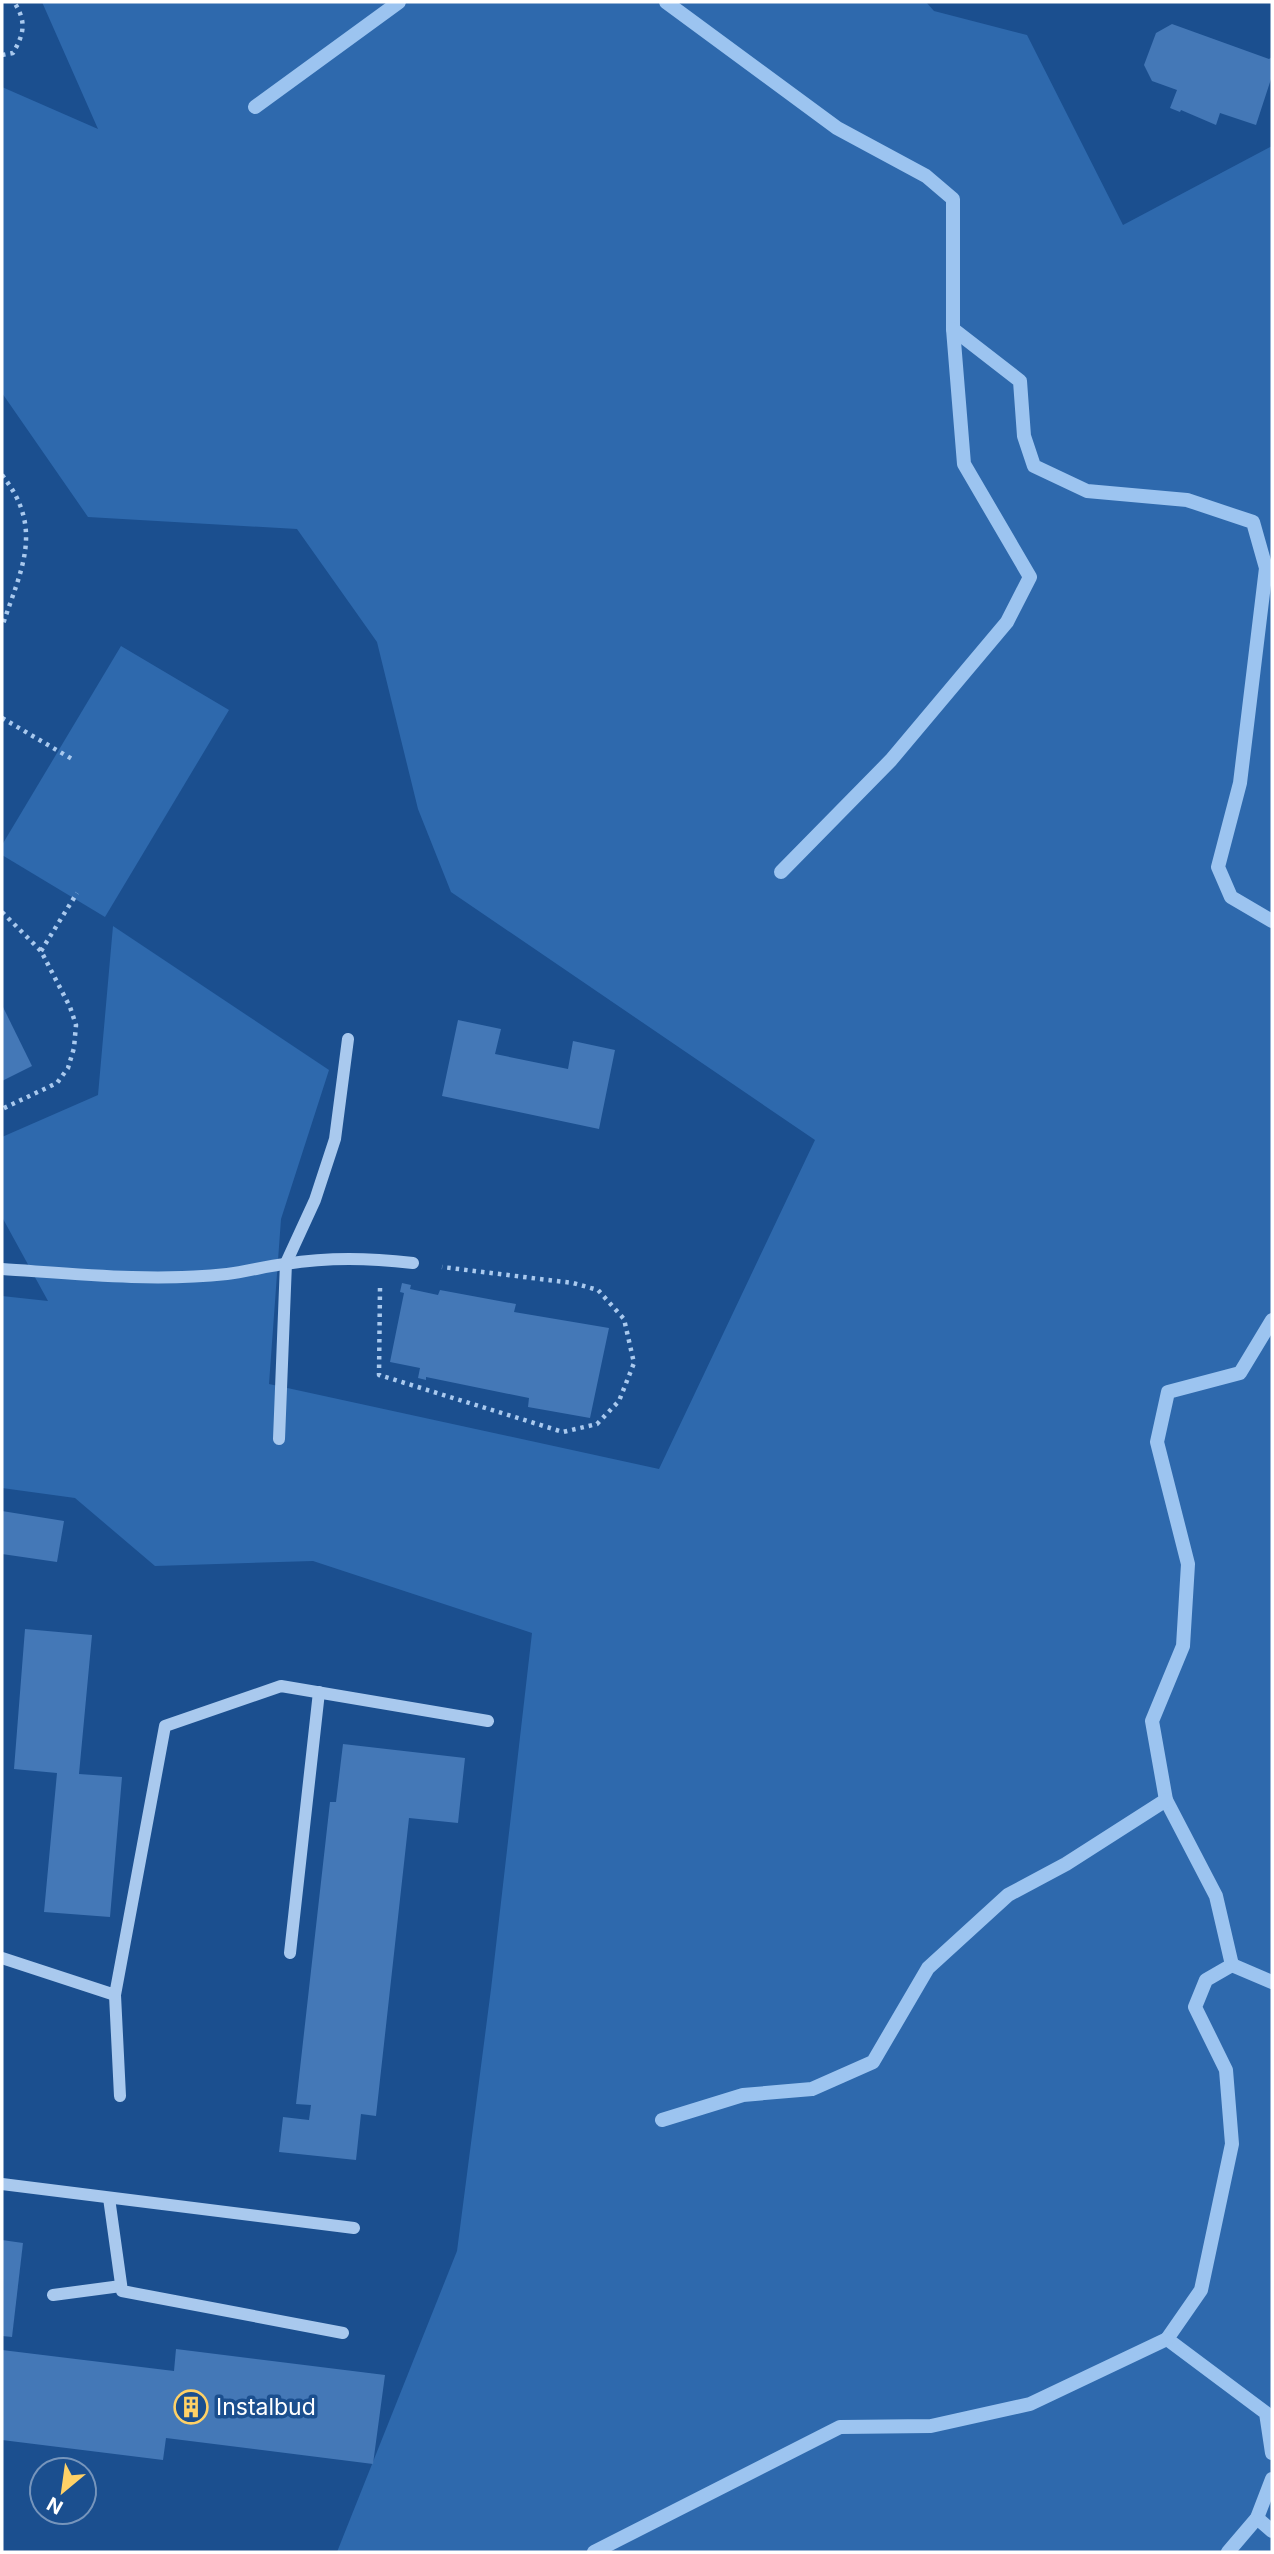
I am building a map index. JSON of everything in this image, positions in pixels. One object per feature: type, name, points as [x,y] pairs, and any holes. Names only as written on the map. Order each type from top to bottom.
[{"type":"lane","points":[[279,1439],[286,1263],[315,1200],[335,1139],[348,1039]]},
{"type":"lane","points":[[2,1269],[172,1276],[228,1274],[286,1263],[358,1257],[413,1264]]},
{"type":"lane","points":[[120,2096],[115,1995],[165,1726],[281,1686],[488,1721]]},
{"type":"lane","points":[[290,1953],[319,1692]]},
{"type":"lane","points":[[2,1958],[115,1995]]},
{"type":"lane","points":[[2,2184],[354,2228]]},
{"type":"lane","points":[[109,2197],[122,2291],[343,2333]]},
{"type":"lane","points":[[52,2295],[121,2286]]},
{"type":"path","points":[[2,55],[13,53],[23,35],[21,12],[14,2]]},
{"type":"path","points":[[2,475],[24,514],[27,551],[2,627]]},
{"type":"path","points":[[2,718],[72,759]]},
{"type":"path","points":[[41,951],[77,893]]},
{"type":"path","points":[[2,912],[41,951],[70,1006],[76,1026],[74,1048],[68,1068],[57,1083],[2,1109]]},
{"type":"path","points":[[381,1259],[379,1375],[563,1432],[597,1424],[619,1401],[634,1363],[624,1319],[598,1290],[573,1283],[413,1264]]},
{"type":"shaded area","points":[[42,2],[926,2],[934,11],[1027,35],[1123,225],[1272,146],[1272,2552],[337,2552],[457,2251],[491,1989],[532,1633],[313,1561],[155,1566],[75,1498],[2,1488],[2,1296],[48,1301],[2,1217],[2,1137],[98,1095],[113,926],[329,1070],[281,1219],[269,1384],[659,1469],[815,1140],[451,892],[418,809],[377,642],[297,529],[88,517],[2,393],[2,87],[98,129]]},
{"type":"shaded area","points":[[121,646],[229,710],[105,917],[2,855],[2,845]]},
{"type":"building","points":[[1172,24],[1269,59],[1272,57],[1272,76],[1256,125],[1220,113],[1216,125],[1170,108],[1177,90],[1152,81],[1144,65],[1156,33]]},
{"type":"building","points":[[2,1005],[32,1066],[2,1081]]},
{"type":"building","points":[[458,1020],[501,1029],[495,1054],[568,1069],[573,1041],[615,1050],[599,1129],[442,1096]]},
{"type":"building","points":[[402,1283],[411,1285],[410,1289],[438,1295],[440,1290],[516,1304],[514,1312],[609,1328],[590,1418],[528,1407],[529,1398],[426,1377],[426,1380],[418,1378],[420,1368],[390,1362],[404,1293],[400,1292]]},
{"type":"building","points":[[2,1511],[64,1521],[57,1562],[2,1554]]},
{"type":"building","points":[[25,1629],[92,1635],[79,1774],[122,1777],[110,1917],[44,1912],[57,1773],[14,1769]]},
{"type":"building","points":[[343,1744],[465,1758],[458,1823],[409,1818],[376,2116],[361,2114],[356,2160],[279,2152],[283,2117],[309,2120],[311,2105],[296,2104],[330,1802],[336,1802]]},
{"type":"building","points":[[2,2240],[23,2243],[12,2337],[2,2336]]},
{"type":"building","name":"Instalbud","points":[[176,2349],[385,2375],[373,2464],[166,2438],[163,2460],[2,2440],[2,2350],[174,2371]]},
{"type":"waterway","points":[[255,107],[399,2]]},
{"type":"waterway","points":[[666,2],[837,128],[926,176],[953,199],[953,329],[1020,381],[1024,436],[1034,466],[1087,491],[1187,500],[1253,522],[1266,568],[1240,783],[1218,867],[1231,897],[1272,921]]},
{"type":"waterway","points":[[781,872],[891,760],[1007,622],[1030,577],[964,464],[953,329]]},
{"type":"waterway","points":[[1272,1320],[1240,1373],[1168,1392],[1157,1442],[1188,1564],[1183,1646],[1152,1721],[1166,1800],[1216,1896],[1232,1965],[1206,1980],[1195,2007],[1226,2070],[1232,2144],[1201,2290],[1167,2339],[1266,2413],[1272,2453]]},
{"type":"waterway","points":[[662,2120],[743,2095],[812,2089],[873,2062],[928,1968],[1008,1895],[1066,1864],[1166,1800]]},
{"type":"waterway","points":[[1232,1965],[1272,1982]]},
{"type":"waterway","points":[[594,2552],[840,2427],[931,2426],[1030,2404],[1167,2339]]},
{"type":"waterway","points":[[1228,2552],[1257,2518],[1272,2479]]},
{"type":"waterway","points":[[1257,2518],[1272,2531]]},
{"type":"place","name":"Instalbud","points":[[191,2407]]}]
